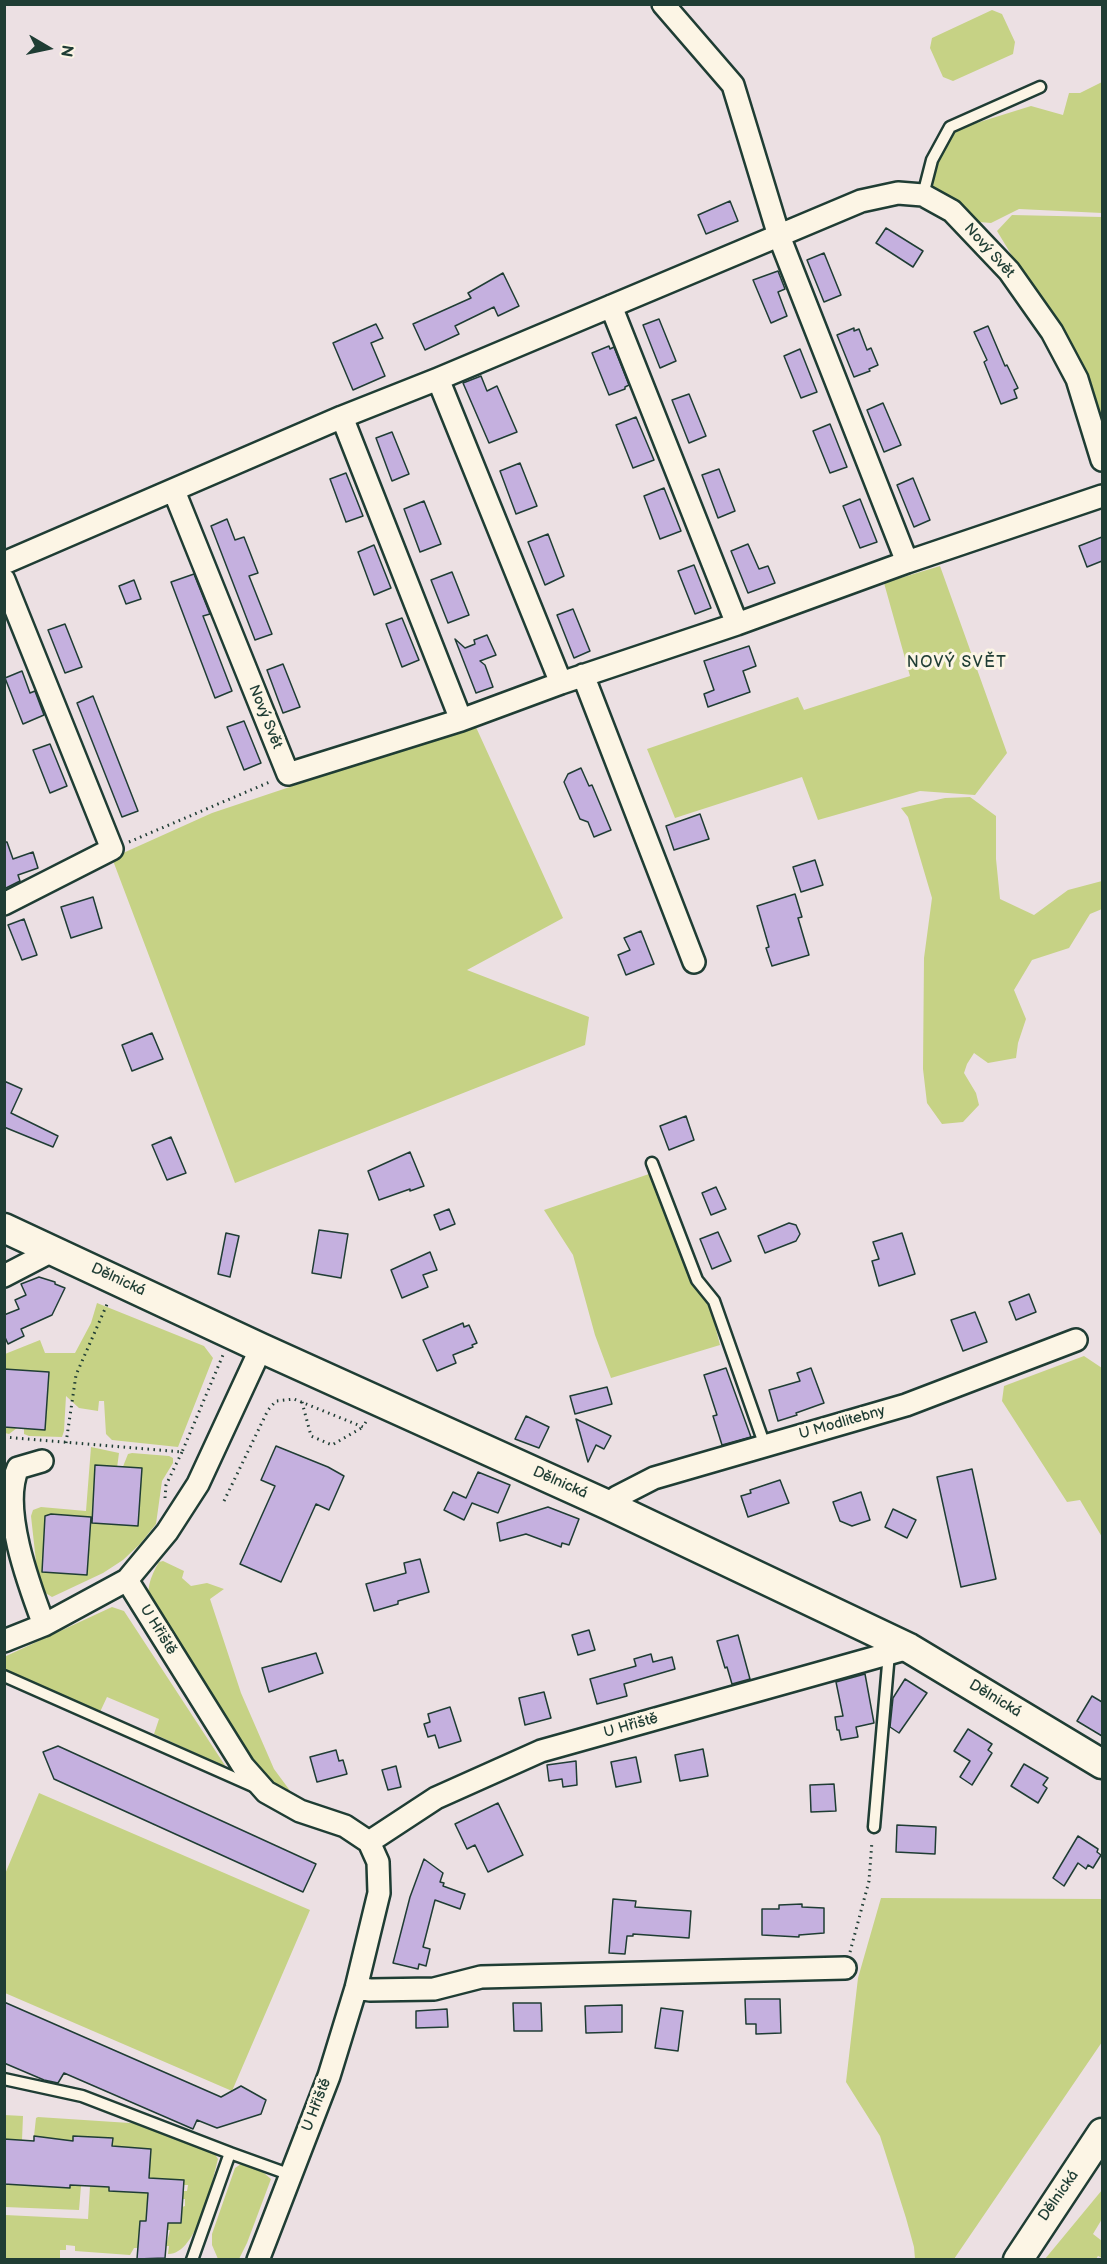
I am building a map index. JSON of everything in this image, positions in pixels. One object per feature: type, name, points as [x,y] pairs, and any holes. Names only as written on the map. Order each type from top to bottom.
[{"type":"street","points":[[663,4],[733,86],[779,236],[907,562]]},
{"type":"street","name":"Nový Svět","points":[[4,563],[342,417],[438,379],[861,201],[897,193],[923,195],[952,211],[1009,271],[1052,332],[1077,379],[1102,460]]},
{"type":"street","points":[[611,306],[737,624]]},
{"type":"street","points":[[438,379],[561,683]]},
{"type":"street","points":[[342,417],[461,720]]},
{"type":"street","name":"Nový Svět","points":[[174,491],[288,774]]},
{"type":"street","points":[[288,774],[461,720],[583,675],[737,624],[907,562],[1102,496]]},
{"type":"street","points":[[4,580],[112,849],[4,904]]},
{"type":"street","points":[[583,675],[694,962]]},
{"type":"street","name":"Dělnická","points":[[4,1228],[261,1348],[608,1505],[899,1651],[1102,1764]]},
{"type":"street","points":[[4,1276],[54,1250]]},
{"type":"street","name":"U Modlitebny","points":[[608,1505],[617,1497],[654,1478],[906,1405],[1076,1340]]},
{"type":"street","points":[[4,1641],[44,1626],[127,1580],[167,1533],[198,1484],[261,1348]]},
{"type":"street","points":[[42,1461],[18,1468],[13,1479],[12,1493],[15,1540],[44,1626]]},
{"type":"street","name":"U Hřiště","points":[[127,1580],[243,1766],[266,1792],[300,1811],[345,1826],[369,1842],[378,1862],[379,1893],[356,1988],[329,2076],[258,2259]]},
{"type":"street","name":"U Hřiště","points":[[369,1842],[436,1798],[541,1751],[899,1651]]},
{"type":"street","points":[[356,1988],[370,1990],[434,1989],[481,1977],[845,1968]]},
{"type":"street","name":"Dělnická","points":[[1018,2259],[1102,2133]]},
{"type":"lane","points":[[923,195],[932,160],[951,127],[1040,87]]},
{"type":"lane","points":[[652,1163],[697,1280],[714,1301],[765,1446]]},
{"type":"lane","points":[[874,1827],[899,1651]]},
{"type":"lane","points":[[4,1676],[266,1792]]},
{"type":"lane","points":[[4,2079],[82,2096],[291,2175]]},
{"type":"lane","points":[[192,2259],[230,2153]]},
{"type":"path","points":[[112,849],[288,774]]},
{"type":"path","points":[[66,1443],[76,1375],[118,1280]]},
{"type":"path","points":[[4,1437],[182,1452],[232,1334]]},
{"type":"path","points":[[224,1501],[268,1410],[276,1401],[283,1399],[302,1402],[363,1427]]},
{"type":"path","points":[[302,1402],[311,1436],[332,1445],[363,1427],[378,1401]]},
{"type":"path","points":[[845,1968],[869,1881],[874,1827]]},
{"type":"green space","points":[[992,10],[1002,14],[1015,42],[1013,54],[953,81],[943,77],[930,48],[932,38]]},
{"type":"green space","points":[[1102,82],[1102,213],[1019,209],[991,223],[968,221],[932,195],[936,161],[954,130],[1031,106],[1063,115],[1069,93],[1080,93]]},
{"type":"green space","points":[[1012,215],[1102,217],[1102,429],[1080,368],[997,231]]},
{"type":"green space","points":[[940,566],[1007,753],[975,795],[920,791],[818,820],[802,777],[675,818],[647,749],[798,697],[804,710],[910,676],[884,583]]},
{"type":"green space","points":[[475,725],[563,918],[467,970],[589,1017],[585,1045],[235,1183],[112,858],[212,813]]},
{"type":"green space","points":[[970,797],[996,816],[996,859],[1000,899],[1034,915],[1068,890],[1102,881],[1102,909],[1090,914],[1069,948],[1032,960],[1014,990],[1026,1019],[1016,1058],[988,1063],[974,1053],[964,1073],[976,1093],[979,1105],[963,1122],[942,1124],[927,1103],[923,1069],[924,958],[932,898],[908,817],[901,808],[945,798]]},
{"type":"green space","points":[[649,1174],[691,1282],[710,1306],[720,1345],[611,1378],[595,1335],[573,1255],[544,1210]]},
{"type":"green space","points":[[97,1303],[204,1346],[213,1358],[178,1447],[112,1440],[106,1434],[104,1401],[99,1401],[98,1411],[79,1408],[66,1396],[62,1437],[29,1436],[24,1434],[24,1426],[17,1426],[9,1434],[5,1433],[5,1354],[40,1340],[45,1353],[75,1353],[91,1323]]},
{"type":"green space","points":[[1084,1356],[1102,1368],[1102,1537],[1080,1500],[1067,1502],[1002,1401],[1004,1386]]},
{"type":"green space","points":[[91,1447],[119,1453],[117,1468],[122,1469],[128,1454],[132,1453],[169,1456],[173,1458],[173,1463],[162,1481],[156,1524],[140,1544],[123,1560],[103,1573],[52,1597],[39,1589],[31,1516],[33,1510],[41,1507],[86,1511]]},
{"type":"green space","points":[[163,1561],[184,1571],[182,1578],[191,1586],[207,1583],[224,1589],[210,1599],[241,1693],[274,1769],[291,1792],[305,1800],[280,1789],[260,1770],[151,1608],[148,1596],[149,1584],[159,1562]]},
{"type":"green space","points":[[112,1607],[124,1611],[226,1767],[154,1734],[159,1719],[107,1697],[100,1712],[5,1673],[4,1657]]},
{"type":"green space","points":[[39,1793],[310,1910],[232,2091],[5,1993],[5,1874]]},
{"type":"green space","points":[[881,1898],[1102,1899],[1102,2042],[954,2259],[915,2259],[906,2218],[880,2136],[846,2082],[858,1978]]},
{"type":"green space","points":[[4,2115],[23,2116],[22,2140],[5,2139]]},
{"type":"green space","points":[[38,2117],[145,2124],[213,2151],[218,2159],[212,2184],[202,2215],[187,2243],[178,2251],[168,2254],[169,2246],[166,2246],[170,2230],[168,2230],[168,2222],[182,2223],[182,2207],[185,2206],[183,2191],[187,2191],[188,2185],[183,2185],[183,2180],[149,2178],[151,2149],[112,2146],[112,2138],[74,2136],[73,2141],[34,2136]]},
{"type":"green space","points":[[241,2164],[254,2166],[271,2179],[239,2259],[218,2259],[212,2245],[212,2234],[235,2168]]},
{"type":"green space","points":[[4,2184],[81,2186],[79,2210],[5,2207]]},
{"type":"green space","points":[[90,2186],[109,2187],[109,2191],[148,2193],[146,2221],[140,2221],[138,2248],[134,2248],[130,2255],[75,2251],[75,2246],[66,2245],[66,2250],[60,2250],[60,2259],[5,2259],[5,2215],[88,2219]]},
{"type":"green space","points":[[1102,2190],[1102,2219],[1093,2234],[1102,2241],[1102,2258],[1098,2256],[1096,2259],[1045,2259]]},
{"type":"building","points":[[730,201],[738,221],[706,234],[698,215]]},
{"type":"building","points":[[886,228],[923,251],[913,267],[876,243]]},
{"type":"building","points":[[824,253],[841,295],[824,302],[807,260]]},
{"type":"building","points":[[778,271],[785,289],[778,292],[787,316],[771,323],[753,280]]},
{"type":"building","points":[[503,273],[519,306],[498,316],[494,307],[455,326],[459,334],[425,350],[413,324],[471,298],[468,293]]},
{"type":"building","points":[[659,319],[676,361],[660,368],[643,325]]},
{"type":"building","points":[[376,324],[383,338],[371,343],[385,376],[353,390],[333,343]]},
{"type":"building","points":[[988,326],[1005,366],[1007,365],[1018,388],[1014,390],[1017,398],[1001,404],[984,362],[987,360],[974,332]]},
{"type":"building","points":[[854,328],[854,331],[859,329],[867,350],[871,348],[878,365],[854,377],[837,335]]},
{"type":"building","points":[[609,346],[610,349],[614,347],[629,385],[609,395],[592,353]]},
{"type":"building","points":[[800,349],[817,392],[801,398],[784,356]]},
{"type":"building","points":[[481,376],[487,391],[497,386],[517,432],[489,443],[463,383]]},
{"type":"building","points":[[689,394],[706,436],[689,443],[672,400]]},
{"type":"building","points":[[883,403],[901,445],[884,452],[867,410]]},
{"type":"building","points":[[636,417],[654,460],[633,468],[616,425]]},
{"type":"building","points":[[830,424],[847,467],[830,473],[813,431]]},
{"type":"building","points":[[392,432],[409,474],[392,481],[376,438]]},
{"type":"building","points":[[520,463],[537,506],[516,514],[500,471]]},
{"type":"building","points":[[719,469],[735,511],[718,518],[702,475]]},
{"type":"building","points":[[346,473],[363,516],[346,522],[330,479]]},
{"type":"building","points":[[913,478],[930,520],[914,527],[897,485]]},
{"type":"building","points":[[664,488],[681,531],[660,539],[644,496]]},
{"type":"building","points":[[860,499],[877,542],[860,548],[843,506]]},
{"type":"building","points":[[424,501],[441,544],[420,552],[404,509]]},
{"type":"building","points":[[227,519],[235,540],[244,537],[258,573],[249,576],[272,634],[255,640],[211,526]]},
{"type":"building","points":[[548,534],[564,576],[545,585],[528,542]]},
{"type":"building","points":[[1102,537],[1102,561],[1087,567],[1079,546]]},
{"type":"building","points":[[748,544],[759,569],[768,566],[775,583],[748,593],[731,551]]},
{"type":"building","points":[[374,545],[391,588],[374,595],[358,552]]},
{"type":"building","points":[[694,565],[711,608],[695,614],[678,571]]},
{"type":"building","points":[[452,572],[469,615],[448,623],[431,580]]},
{"type":"building","points":[[194,574],[210,614],[203,616],[232,691],[215,698],[171,582]]},
{"type":"building","points":[[134,580],[141,599],[126,604],[119,586]]},
{"type":"building","points":[[573,609],[590,651],[574,658],[557,615]]},
{"type":"building","points":[[402,618],[419,660],[402,667],[386,624]]},
{"type":"building","points":[[65,624],[82,667],[65,673],[48,630]]},
{"type":"building","points":[[487,635],[496,655],[480,661],[485,665],[493,687],[476,693],[455,639],[465,648],[475,644],[474,640]]},
{"type":"building","points":[[749,646],[756,666],[743,671],[750,692],[708,707],[704,694],[714,690],[704,661]]},
{"type":"building","points":[[283,664],[300,707],[283,713],[267,670]]},
{"type":"building","points":[[22,671],[30,693],[35,691],[44,715],[23,724],[5,678]]},
{"type":"building","points":[[93,696],[138,811],[122,817],[77,703]]},
{"type":"building","points":[[244,721],[261,763],[244,770],[227,727]]},
{"type":"building","points":[[50,744],[67,786],[50,793],[33,750]]},
{"type":"building","points":[[581,768],[589,786],[592,785],[611,830],[594,837],[588,822],[580,819],[564,782],[568,774]]},
{"type":"building","points":[[700,814],[709,839],[674,850],[666,826]]},
{"type":"building","points":[[4,842],[7,842],[13,859],[33,852],[38,868],[18,875],[20,881],[4,889]]},
{"type":"building","points":[[815,860],[823,885],[801,892],[793,867]]},
{"type":"building","points":[[795,894],[802,917],[798,918],[809,955],[772,966],[757,906]]},
{"type":"building","points":[[93,897],[102,928],[71,938],[61,907]]},
{"type":"building","points":[[24,919],[37,955],[22,960],[8,925]]},
{"type":"building","points":[[641,931],[654,964],[626,975],[618,955],[630,950],[624,938]]},
{"type":"building","points":[[152,1033],[163,1059],[132,1071],[122,1045]]},
{"type":"building","points":[[4,1081],[22,1089],[11,1113],[58,1136],[53,1147],[4,1127]]},
{"type":"building","points":[[686,1116],[694,1140],[669,1150],[660,1126]]},
{"type":"building","points":[[171,1137],[186,1173],[167,1180],[152,1145]]},
{"type":"building","points":[[410,1152],[424,1186],[379,1200],[368,1171]]},
{"type":"building","points":[[716,1187],[726,1209],[711,1215],[702,1193]]},
{"type":"building","points":[[449,1209],[455,1224],[440,1230],[434,1215]]},
{"type":"building","points":[[789,1223],[796,1225],[800,1234],[796,1241],[765,1253],[758,1236]]},
{"type":"building","points":[[319,1230],[348,1234],[341,1278],[312,1273]]},
{"type":"building","points":[[718,1232],[731,1261],[712,1269],[700,1239]]},
{"type":"building","points":[[226,1233],[239,1236],[230,1277],[218,1274]]},
{"type":"building","points":[[902,1233],[915,1274],[879,1286],[872,1261],[879,1259],[873,1242]]},
{"type":"building","points":[[430,1252],[437,1270],[423,1275],[428,1287],[402,1298],[391,1270]]},
{"type":"building","points":[[39,1277],[65,1288],[52,1315],[21,1329],[24,1336],[8,1344],[4,1335],[4,1315],[19,1309],[15,1300],[26,1295],[21,1284]]},
{"type":"building","points":[[1029,1294],[1036,1312],[1016,1320],[1009,1302]]},
{"type":"building","points":[[975,1312],[987,1342],[963,1351],[951,1320]]},
{"type":"building","points":[[463,1323],[464,1327],[469,1325],[477,1343],[453,1355],[456,1363],[437,1371],[423,1340]]},
{"type":"building","points":[[726,1368],[751,1437],[722,1445],[713,1416],[717,1415],[704,1375]]},
{"type":"building","points":[[811,1368],[824,1403],[778,1421],[769,1390],[800,1381],[797,1373]]},
{"type":"building","points":[[4,1369],[49,1372],[45,1430],[4,1427]]},
{"type":"building","points":[[607,1387],[612,1404],[575,1414],[570,1396]]},
{"type":"building","points":[[526,1416],[549,1427],[539,1448],[515,1439]]},
{"type":"building","points":[[576,1419],[611,1436],[604,1449],[596,1445],[588,1462]]},
{"type":"building","points":[[276,1446],[344,1476],[329,1510],[316,1504],[281,1582],[240,1564],[275,1486],[261,1480]]},
{"type":"building","points":[[95,1465],[142,1468],[138,1526],[92,1523]]},
{"type":"building","points":[[972,1469],[996,1579],[961,1587],[937,1477]]},
{"type":"building","points":[[478,1472],[510,1485],[498,1513],[472,1503],[464,1520],[444,1510],[453,1492],[466,1498]]},
{"type":"building","points":[[780,1480],[789,1503],[748,1517],[741,1496],[751,1493],[750,1490]]},
{"type":"building","points":[[861,1492],[870,1520],[852,1526],[840,1521],[833,1502]]},
{"type":"building","points":[[548,1507],[579,1519],[569,1545],[562,1543],[561,1547],[526,1534],[500,1541],[497,1523]]},
{"type":"building","points":[[893,1509],[916,1520],[907,1538],[885,1527]]},
{"type":"building","points":[[51,1514],[91,1517],[87,1575],[42,1572],[45,1516]]},
{"type":"building","points":[[420,1559],[429,1592],[374,1611],[366,1584],[406,1573],[404,1563]]},
{"type":"building","points":[[589,1630],[595,1650],[578,1655],[572,1635]]},
{"type":"building","points":[[738,1635],[750,1679],[732,1684],[717,1641]]},
{"type":"building","points":[[316,1653],[323,1673],[269,1692],[262,1668]]},
{"type":"building","points":[[651,1654],[653,1662],[672,1657],[675,1669],[624,1684],[627,1696],[597,1704],[590,1679],[636,1666],[634,1659]]},
{"type":"building","points":[[865,1674],[874,1723],[856,1727],[858,1737],[841,1740],[835,1717],[843,1716],[836,1682]]},
{"type":"building","points":[[905,1679],[927,1693],[899,1733],[890,1727],[893,1698]]},
{"type":"building","points":[[544,1692],[551,1718],[525,1725],[519,1698]]},
{"type":"building","points":[[1092,1696],[1102,1702],[1102,1736],[1077,1721]]},
{"type":"building","points":[[450,1707],[461,1741],[439,1748],[435,1735],[428,1737],[424,1724],[430,1722],[428,1714]]},
{"type":"building","points":[[968,1729],[992,1744],[988,1750],[992,1753],[972,1785],[960,1777],[970,1761],[954,1751]]},
{"type":"building","points":[[58,1746],[316,1864],[303,1892],[54,1779],[43,1752]]},
{"type":"building","points":[[703,1749],[708,1776],[680,1781],[675,1755]]},
{"type":"building","points":[[336,1750],[339,1761],[343,1760],[347,1774],[317,1782],[310,1757]]},
{"type":"building","points":[[636,1757],[641,1782],[616,1787],[611,1762]]},
{"type":"building","points":[[576,1761],[577,1785],[563,1787],[562,1779],[549,1781],[547,1765]]},
{"type":"building","points":[[1024,1764],[1048,1778],[1043,1785],[1047,1788],[1038,1803],[1011,1786]]},
{"type":"building","points":[[396,1766],[401,1787],[388,1790],[382,1770]]},
{"type":"building","points":[[834,1784],[836,1811],[811,1812],[810,1785]]},
{"type":"building","points":[[498,1803],[523,1855],[488,1872],[475,1845],[467,1849],[455,1824]]},
{"type":"building","points":[[897,1825],[936,1827],[935,1854],[896,1852]]},
{"type":"building","points":[[1078,1836],[1098,1849],[1097,1852],[1101,1855],[1093,1868],[1088,1865],[1086,1869],[1078,1863],[1064,1886],[1053,1878]]},
{"type":"building","points":[[424,1859],[443,1873],[440,1882],[444,1883],[443,1886],[465,1894],[460,1909],[435,1900],[423,1947],[430,1949],[426,1966],[419,1964],[418,1969],[393,1963],[410,1897]]},
{"type":"building","points":[[613,1899],[636,1901],[635,1907],[691,1911],[689,1938],[633,1934],[633,1936],[627,1936],[625,1954],[609,1953]]},
{"type":"building","points":[[802,1904],[802,1907],[824,1908],[824,1933],[799,1935],[799,1937],[762,1935],[762,1909],[779,1909],[779,1905]]},
{"type":"building","points":[[745,1999],[780,1999],[781,2033],[756,2034],[756,2024],[746,2024]]},
{"type":"building","points":[[4,2002],[221,2097],[241,2086],[266,2100],[261,2114],[217,2128],[197,2120],[193,2129],[64,2073],[58,2083],[44,2080],[4,2063]]},
{"type":"building","points":[[513,2003],[541,2003],[542,2031],[514,2031]]},
{"type":"building","points":[[622,2005],[622,2032],[586,2033],[585,2006]]},
{"type":"building","points":[[661,2008],[683,2011],[678,2051],[655,2048]]},
{"type":"building","points":[[447,2009],[448,2027],[416,2028],[416,2011]]},
{"type":"building","points":[[34,2136],[73,2141],[73,2136],[113,2138],[112,2146],[151,2149],[149,2178],[184,2180],[181,2223],[168,2223],[165,2258],[137,2259],[140,2221],[146,2221],[148,2193],[109,2191],[109,2187],[70,2185],[70,2188],[4,2184],[4,2139],[34,2141]]},
{"type":"district","name":"NOVÝ SVĚT","points":[[957,663]]}]
